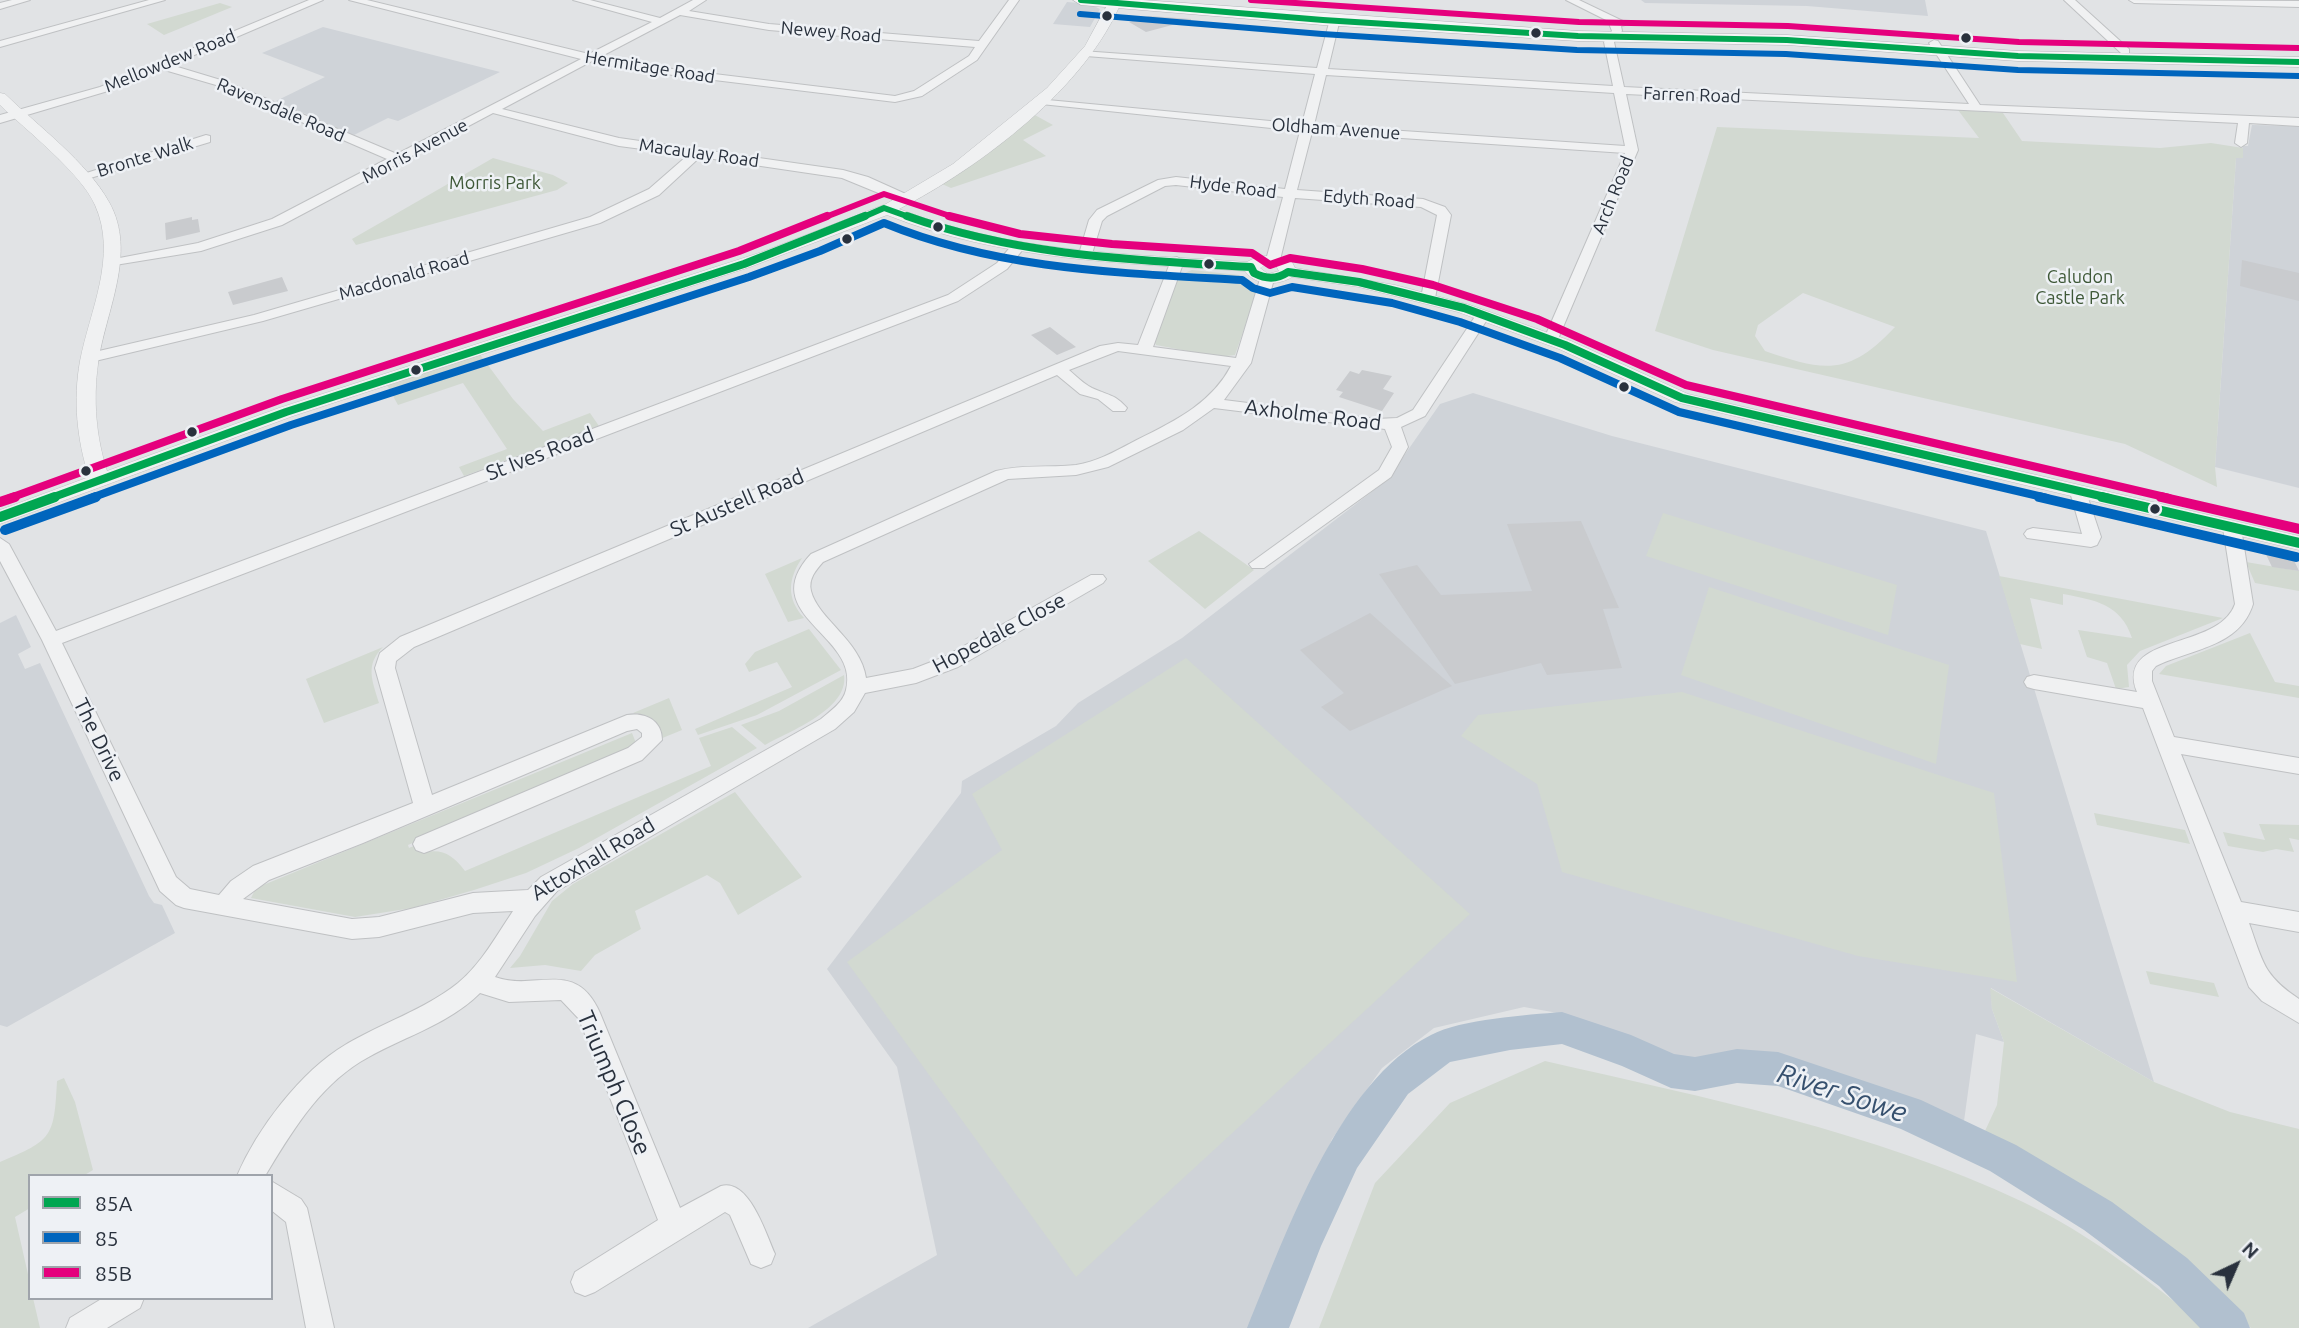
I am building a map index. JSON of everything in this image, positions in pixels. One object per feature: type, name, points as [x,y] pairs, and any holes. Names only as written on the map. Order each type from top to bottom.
[{"type":"highway","points":[[1081,0],[1335,20],[1618,33],[1936,47],[2299,55]]},
{"type":"highway","points":[[1150,0],[1335,20]]},
{"type":"highway","points":[[1936,47],[2018,56],[2299,62]]},
{"type":"highway","points":[[2124,51],[2137,56],[2216,60]]},
{"type":"street","points":[[0,6],[25,0]]},
{"type":"street","points":[[0,44],[160,0]]},
{"type":"street","name":"Mellowdew Road","points":[[0,119],[104,89],[318,0]]},
{"type":"street","name":"Hermitage Road","points":[[354,0],[590,59],[638,68],[895,99],[910,97],[925,90],[973,58],[984,45]]},
{"type":"street","points":[[578,0],[661,22]]},
{"type":"street","name":"Morris Avenue","points":[[114,263],[201,247],[245,234],[313,205],[701,0]]},
{"type":"street","points":[[984,45],[1014,0]]},
{"type":"street","points":[[1571,0],[1618,33]]},
{"type":"street","points":[[2068,0],[2124,51]]},
{"type":"street","points":[[2134,0],[2275,1],[2299,4]]},
{"type":"street","points":[[0,517],[286,412],[744,264],[884,208],[933,184],[981,152],[1041,101],[1086,53],[1116,1]]},
{"type":"street","name":"Newey Road","points":[[678,12],[769,27],[984,45]]},
{"type":"street","points":[[1251,267],[1254,274],[1267,279],[1281,278],[1290,194],[1335,20]]},
{"type":"street","name":"Arch Road","points":[[1551,340],[1632,150],[1620,92],[1618,33]]},
{"type":"street","points":[[1936,47],[1978,108]]},
{"type":"street","name":"Farren Road","points":[[1086,53],[1321,74],[1620,92],[2299,122]]},
{"type":"street","name":"Ravensdale Road","points":[[161,66],[220,83],[399,160]]},
{"type":"street","points":[[0,97],[83,176],[103,205],[112,238],[114,263],[90,357],[86,420],[90,453],[100,479]]},
{"type":"street","name":"Oldham Avenue","points":[[1041,101],[1306,128],[1632,150]]},
{"type":"street","name":"Macaulay Road","points":[[494,110],[589,136],[843,174],[864,180],[903,198]]},
{"type":"street","points":[[2241,143],[2244,120]]},
{"type":"street","name":"Bronte Walk","points":[[83,176],[202,136],[220,146]]},
{"type":"street","name":"Macdonald Road","points":[[90,357],[246,322],[568,230],[613,213],[654,192],[673,178],[699,152]]},
{"type":"street","name":"Hyde Road","points":[[1086,254],[1096,220],[1102,213],[1162,183],[1176,181],[1290,194]]},
{"type":"street","name":"Edyth Road","points":[[1290,194],[1423,203],[1440,210],[1444,215],[1428,298]]},
{"type":"street","points":[[884,208],[905,219],[1017,248],[1251,267],[1258,262],[1367,283],[1483,315],[1551,340],[1637,381],[1682,398],[2299,543]]},
{"type":"street","name":"St Ives Road","points":[[51,640],[953,298],[1002,266],[1017,248]]},
{"type":"street","points":[[1144,350],[1177,261]]},
{"type":"street","points":[[858,687],[858,673],[853,662],[802,594],[800,583],[803,573],[817,558],[843,544],[1007,473],[1079,469],[1097,465],[1172,430],[1212,403],[1231,383],[1243,363],[1267,279]]},
{"type":"street","name":"Axholme Road","points":[[1212,403],[1392,425],[1406,422],[1419,413],[1483,315]]},
{"type":"street","name":"St Austell Road","points":[[425,807],[385,668],[387,658],[407,642],[1110,347],[1243,363]]},
{"type":"street","points":[[1059,369],[1086,391],[1104,396],[1119,408]]},
{"type":"street","points":[[1258,564],[1385,473],[1401,447],[1392,425]]},
{"type":"street","points":[[2033,534],[2091,541],[2078,492]]},
{"type":"street","points":[[2232,528],[2244,604],[2242,615],[2235,625],[2224,632],[2155,658],[2145,665],[2142,681],[2233,911],[2258,982],[2299,1012]]},
{"type":"street","name":"The Drive","points":[[0,544],[51,640],[169,884],[184,898],[222,907]]},
{"type":"street","name":"Hopedale Close","points":[[858,687],[916,676],[951,662],[1097,579]]},
{"type":"street","points":[[2034,682],[2151,702]]},
{"type":"street","name":"Attoxhall Road","points":[[222,907],[365,929],[473,903],[532,900],[567,871],[828,724],[848,707],[858,687]]},
{"type":"street","points":[[222,907],[253,877],[622,724],[635,720],[646,724],[652,731],[652,740],[635,754],[424,844]]},
{"type":"street","points":[[2168,744],[2299,766]]},
{"type":"street","points":[[251,1174],[296,1103],[319,1080],[354,1053],[450,1002],[478,980],[496,959],[532,900]]},
{"type":"street","points":[[2233,911],[2299,922]]},
{"type":"street","name":"Triumph Close","points":[[478,980],[500,990],[556,988],[569,992],[580,1001],[588,1013],[674,1226]]},
{"type":"street","points":[[273,1195],[292,1208],[298,1217],[320,1328]]},
{"type":"street","points":[[584,1282],[674,1226],[728,1197],[738,1206],[761,1254]]},
{"type":"street","points":[[80,1328],[127,1300]]},
{"type":"shaded area","points":[[1641,0],[1925,0],[1928,16],[1807,6],[1645,3]]},
{"type":"shaded area","points":[[1067,2],[1090,4],[1100,9],[1090,27],[1053,24]]},
{"type":"shaded area","points":[[323,27],[500,72],[398,121],[388,118],[354,135],[276,101],[325,77],[262,53]]},
{"type":"shaded area","points":[[2252,125],[2299,126],[2299,488],[2215,467],[2236,158],[2243,148],[2241,146],[2248,146]]},
{"type":"shaded area","points":[[1473,393],[1612,436],[1986,531],[2154,1082],[1991,988],[1992,1009],[2004,1042],[1976,1034],[1964,1121],[1782,1055],[1689,1061],[1558,1013],[1524,1007],[1434,1028],[1382,1068],[1332,1139],[1252,1328],[808,1328],[937,1255],[897,1067],[827,969],[961,793],[962,781],[1056,726],[1078,703],[1182,638],[1387,480],[1440,404]]},
{"type":"shaded area","points":[[16,615],[31,647],[18,654],[25,669],[40,663],[149,896],[154,903],[162,905],[175,933],[7,1027],[0,1025],[0,623]]},
{"type":"green space","points":[[220,3],[232,7],[164,35],[147,24]]},
{"type":"green space","name":"Caludon Castle Park","points":[[1958,110],[2003,113],[2022,141],[2160,148],[2211,143],[2243,148],[2243,158],[2236,158],[2215,467],[2217,487],[2125,444],[1713,350],[1655,331],[1717,127],[1979,138]],"holes":[[[1803,293],[1895,327],[1879,343],[1849,362],[1820,366],[1765,351],[1755,336],[1758,325]]]},
{"type":"green space","points":[[1033,114],[1053,125],[1023,140],[1046,156],[951,188],[942,184]]},
{"type":"green space","name":"Morris Park","points":[[493,158],[553,175],[568,183],[557,190],[356,245],[352,239]]},
{"type":"green space","points":[[1192,270],[1239,275],[1257,292],[1235,355],[1219,357],[1156,345],[1154,341],[1179,275]]},
{"type":"green space","points":[[479,353],[513,399],[543,431],[590,413],[599,426],[464,476],[459,467],[507,449],[463,383],[398,405],[387,385]]},
{"type":"green space","points":[[1663,513],[1897,585],[1888,635],[1646,556]]},
{"type":"green space","points":[[1199,531],[1254,570],[1205,609],[1148,561]]},
{"type":"green space","points":[[802,558],[794,573],[791,588],[794,603],[804,618],[788,622],[765,574]]},
{"type":"green space","points":[[2246,562],[2299,571],[2299,591],[2255,583]]},
{"type":"green space","points":[[1999,576],[2223,618],[2140,651],[2127,665],[2129,687],[2116,689],[2107,663],[2087,657],[2078,630],[2132,638],[2114,611],[2096,602],[2063,594],[2063,605],[2030,598],[2042,649],[2020,644]]},
{"type":"green space","points":[[1709,587],[1949,665],[1936,764],[1681,675]]},
{"type":"green space","points":[[809,629],[841,670],[757,715],[698,735],[695,729],[792,687],[777,662],[749,672],[745,664],[755,652]]},
{"type":"green space","points":[[2250,633],[2275,682],[2299,686],[2299,698],[2159,674],[2166,666]]},
{"type":"green space","points":[[383,647],[372,667],[372,680],[379,703],[324,723],[306,679]]},
{"type":"green space","points":[[1186,658],[1470,914],[1076,1277],[847,962],[1002,850],[972,794]]},
{"type":"green space","points":[[844,675],[843,687],[828,708],[816,718],[765,745],[741,725],[779,711]]},
{"type":"green space","points":[[1682,692],[1994,793],[2017,982],[1858,956],[1562,872],[1537,784],[1461,736],[1478,715]]},
{"type":"green space","points":[[669,698],[682,730],[660,739],[659,727],[653,720],[633,713]]},
{"type":"green space","points":[[732,727],[757,748],[579,848],[526,873],[412,908],[355,917],[251,898],[256,888],[632,733],[636,743],[633,746],[408,845],[409,848],[418,844],[421,853],[435,851],[446,854],[456,860],[465,871],[711,766],[699,738]]},
{"type":"green space","points":[[735,792],[802,877],[738,915],[720,883],[707,875],[635,911],[641,929],[595,955],[581,971],[545,965],[510,968],[552,901],[573,884]]},
{"type":"green space","points":[[2094,813],[2185,830],[2190,844],[2097,825]]},
{"type":"green space","points":[[2259,824],[2299,825],[2299,840],[2289,838],[2294,852],[2276,849],[2263,852],[2228,846],[2223,832],[2265,840]]},
{"type":"green space","points":[[2146,971],[2214,983],[2219,997],[2150,984]]},
{"type":"green space","points":[[1990,988],[2154,1082],[2230,1112],[2299,1129],[2299,1328],[2251,1328],[2130,1222],[1985,1131],[1997,1105],[2004,1042],[1992,1009]]},
{"type":"green space","points":[[1545,1061],[1788,1119],[1907,1155],[1966,1177],[2023,1202],[2096,1244],[2207,1328],[1319,1328],[1375,1183],[1450,1103]]},
{"type":"green space","points":[[64,1078],[75,1102],[93,1170],[86,1174],[28,1174],[28,1209],[15,1217],[28,1274],[28,1300],[33,1300],[40,1328],[0,1328],[0,1162],[31,1148],[47,1134],[52,1125],[57,1081]]},
{"type":"building","points":[[1149,16],[1191,20],[1146,32],[1129,22]]},
{"type":"building","points":[[192,217],[192,220],[198,219],[200,232],[166,240],[165,223]]},
{"type":"building","points":[[2242,260],[2299,273],[2299,301],[2240,286]]},
{"type":"building","points":[[282,277],[288,291],[233,305],[228,292]]},
{"type":"building","points":[[1050,327],[1076,347],[1057,355],[1031,335]]},
{"type":"building","points":[[1362,370],[1392,376],[1383,389],[1394,393],[1382,411],[1339,397],[1343,392],[1336,390],[1350,371],[1359,374]]},
{"type":"building","points":[[1581,521],[1619,608],[1603,609],[1622,668],[1547,675],[1541,663],[1455,684],[1379,574],[1417,565],[1441,595],[1532,591],[1507,524]]},
{"type":"building","points":[[2261,544],[2289,550],[2299,571],[2272,567]]},
{"type":"building","points":[[1370,613],[1452,686],[1350,731],[1321,707],[1344,693],[1300,650]]},
{"type":"waterway","name":"River Sowe","points":[[1268,1328],[1306,1235],[1344,1155],[1395,1082],[1442,1047],[1510,1033],[1562,1028],[1631,1052],[1671,1071],[1695,1074],[1737,1066],[1778,1069],[1908,1113],[2003,1158],[2098,1216],[2173,1272],[2229,1328]]},
{"type":"transit line","name":"85A","points":[[1081,0],[1323,20],[1578,36],[1787,40],[2018,56],[2299,62]]},
{"type":"transit line","name":"85B","points":[[1251,0],[1579,22],[1788,26],[2019,42],[2299,48]]},
{"type":"transit line","name":"85","points":[[1080,14],[1322,34],[1577,50],[1786,54],[2018,70],[2299,76]]},
{"type":"transit line","name":"85B","points":[[0,502],[282,399],[739,251],[884,194],[932,212],[1020,234],[1112,244],[1252,253],[1270,265],[1290,258],[1362,269],[1433,285],[1537,319],[1686,385],[2299,529]]},
{"type":"transit line","name":"85A","points":[[0,517],[286,412],[744,264],[815,238],[884,208],[930,225],[1020,246],[1110,258],[1251,267],[1254,273],[1267,278],[1280,277],[1288,272],[1359,282],[1464,308],[1565,345],[1682,398],[2299,543]]},
{"type":"transit line","name":"85","points":[[5,530],[291,425],[749,277],[820,251],[884,223],[923,239],[1015,261],[1109,272],[1242,280],[1253,288],[1270,293],[1292,287],[1392,303],[1460,322],[1560,358],[1679,412],[2296,557]]}]
